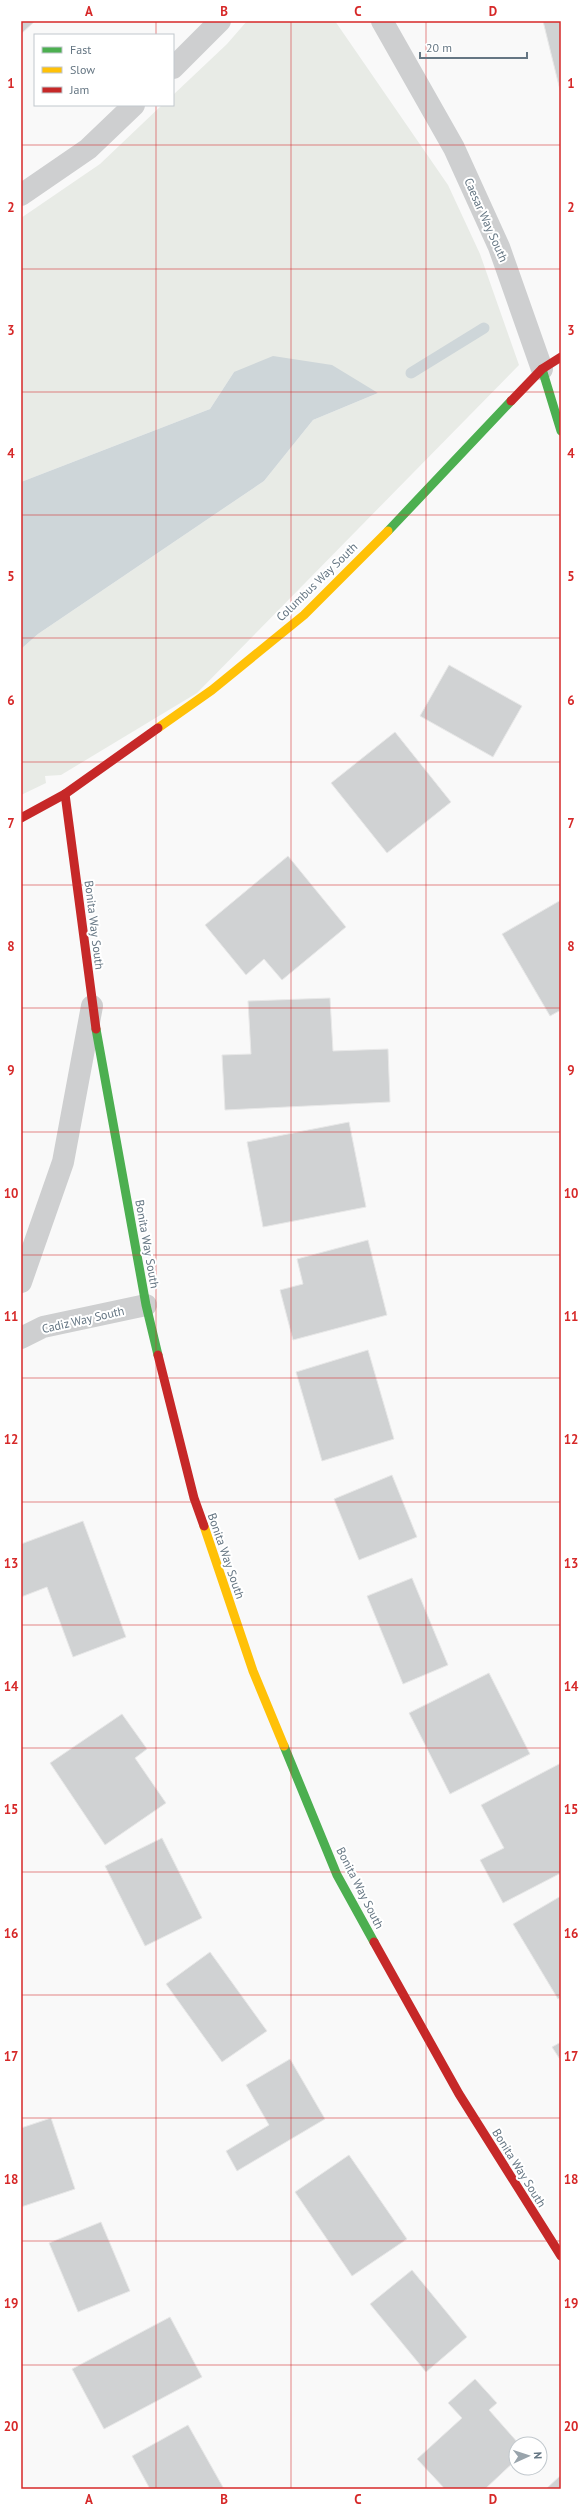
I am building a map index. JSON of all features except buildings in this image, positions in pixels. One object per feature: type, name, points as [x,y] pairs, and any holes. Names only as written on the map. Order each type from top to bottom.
[{"type":"street","points":[[174,67],[220,21]]},
{"type":"street","name":"Caesar Way South","points":[[382,21],[454,148],[499,247],[542,369],[561,431]]},
{"type":"street","points":[[21,195],[88,149],[133,106]]},
{"type":"street","name":"Columbus Way South","points":[[21,818],[65,794],[212,690],[304,615],[379,540],[542,369],[561,357]]},
{"type":"street","name":"Bonita Way South","points":[[65,794],[92,1005],[146,1306],[194,1498],[253,1671],[337,1875],[459,2094],[561,2256]]},
{"type":"street","points":[[21,1282],[63,1162],[92,1005]]},
{"type":"street","name":"Cadiz Way South","points":[[21,1338],[43,1327],[146,1306]]},
{"type":"shaded area","points":[[247,21],[335,21],[448,185],[480,254],[519,365],[197,693],[61,775],[45,776],[46,783],[21,795],[21,649],[38,634],[264,481],[313,420],[378,393],[234,372],[210,409],[21,482],[21,218],[100,164],[161,106],[174,106],[174,94],[227,44]]},
{"type":"shaded area","points":[[273,356],[332,365],[378,393],[313,420],[264,481],[38,634],[21,649],[21,482],[210,409],[234,372]]},
{"type":"waterway","points":[[411,373],[484,328]]},
{"type":"traffic: fast","points":[[542,369],[561,431]]},
{"type":"traffic: fast","points":[[388,531],[511,401]]},
{"type":"traffic: fast","points":[[96,1029],[146,1305],[158,1355]]},
{"type":"traffic: fast","points":[[284,1746],[337,1875],[374,1942]]},
{"type":"traffic: slow","points":[[158,728],[212,690],[304,615],[388,531]]},
{"type":"traffic: slow","points":[[204,1526],[253,1671],[284,1746]]},
{"type":"traffic: jam","points":[[511,401],[542,369],[561,357]]},
{"type":"traffic: jam","points":[[21,818],[65,794],[158,728]]},
{"type":"traffic: jam","points":[[65,794],[96,1029]]},
{"type":"traffic: jam","points":[[158,1355],[194,1498],[204,1526]]},
{"type":"traffic: jam","points":[[374,1942],[459,2094],[561,2256]]}]
